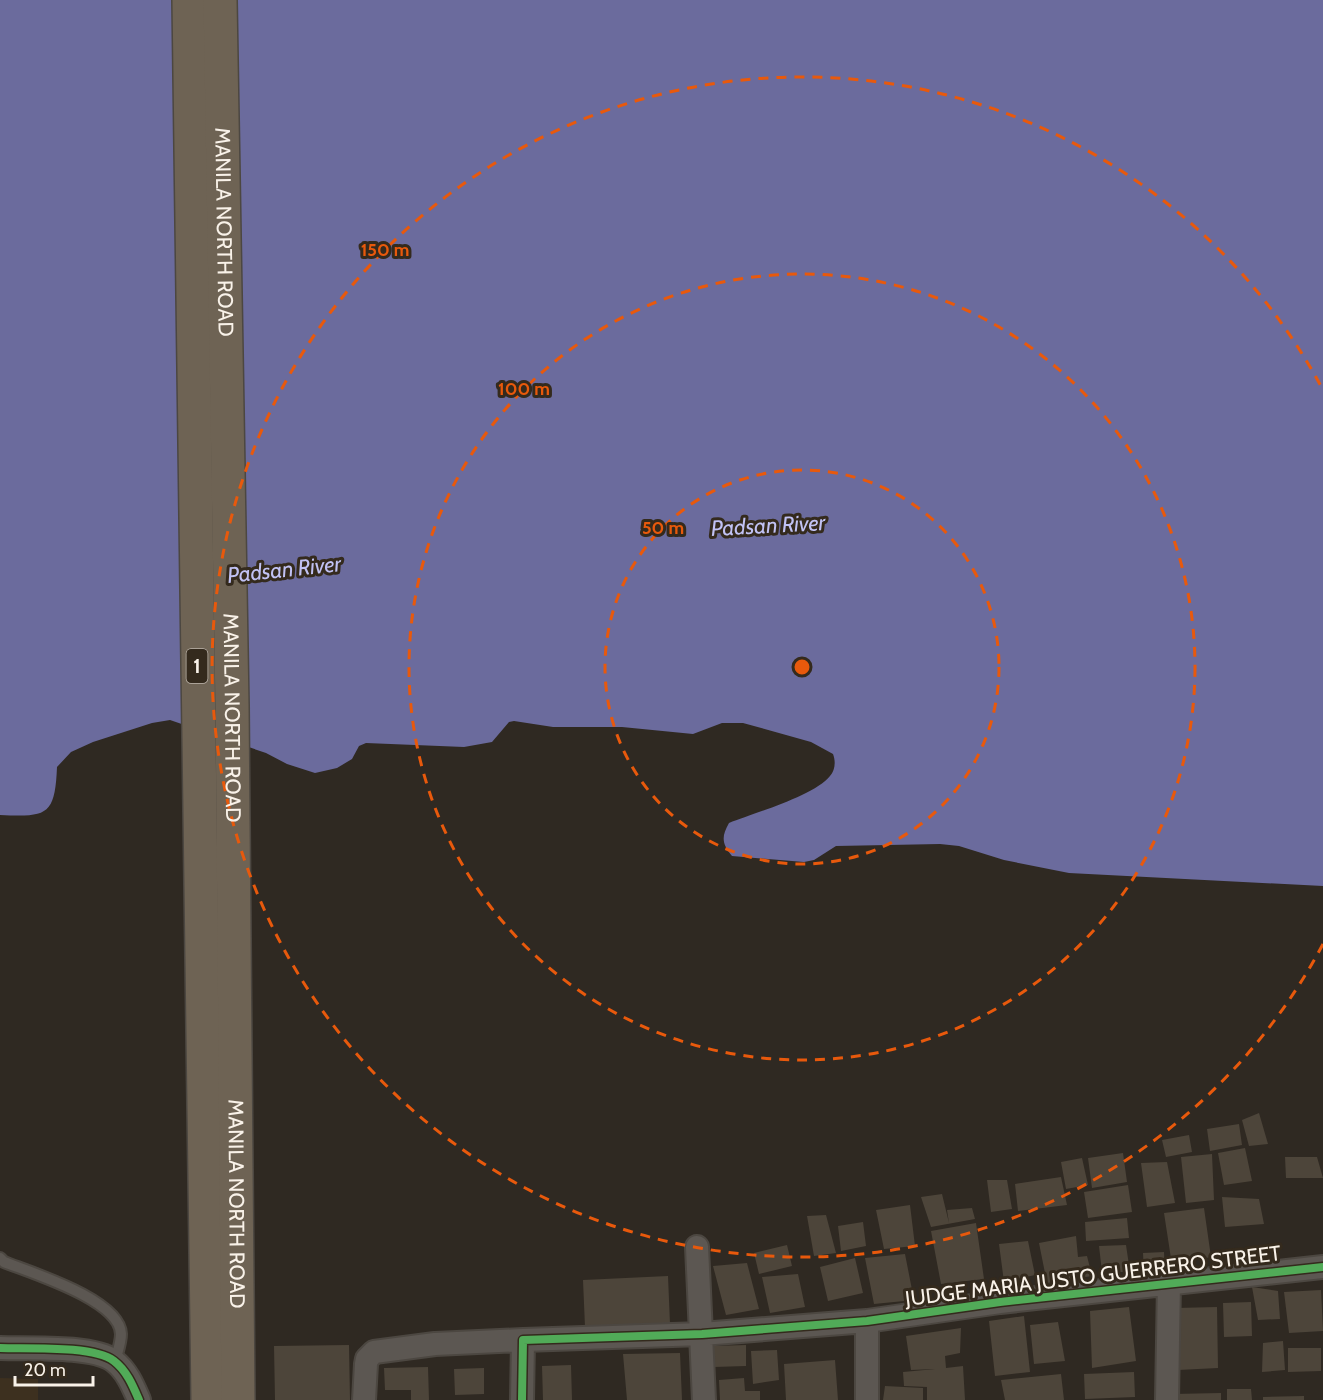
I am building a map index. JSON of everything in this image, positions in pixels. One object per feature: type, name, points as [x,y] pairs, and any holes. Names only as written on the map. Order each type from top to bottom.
[{"type":"highway","name":"MANILA NORTH ROAD","points":[[189,0],[197,708],[223,1332],[238,1400]]},
{"type":"highway","name":"MANILA NORTH ROAD","points":[[208,1400],[223,1332],[231,694],[220,0]]},
{"type":"street","points":[[697,1246],[704,1400]]},
{"type":"street","name":"JUDGE MARIA JUSTO GUERRERO STREET","points":[[364,1400],[367,1359],[374,1352],[435,1344],[702,1334],[867,1321],[1000,1302],[1323,1267]]},
{"type":"street","points":[[1167,1400],[1169,1282]]},
{"type":"street","points":[[867,1321],[867,1400]]},
{"type":"street","points":[[522,1400],[523,1340]]},
{"type":"street","points":[[0,1348],[76,1350],[106,1356],[124,1371],[139,1400]]},
{"type":"lane","points":[[0,1258],[4,1262],[84,1294],[114,1317],[121,1333],[115,1362]]},
{"type":"shaded area","points":[[0,1378],[38,1379],[38,1400],[0,1400]]},
{"type":"water","name":"Padsan River","points":[[0,0],[1323,0],[1323,886],[1069,873],[1004,860],[959,846],[940,844],[836,846],[814,860],[804,862],[732,856],[724,840],[729,823],[811,790],[830,776],[834,766],[833,754],[811,742],[743,723],[722,723],[693,734],[622,727],[553,727],[514,721],[509,722],[492,742],[464,747],[366,743],[359,746],[352,759],[337,768],[315,773],[287,764],[266,753],[170,720],[152,723],[93,742],[71,752],[57,767],[54,795],[45,810],[38,814],[0,815]]},
{"type":"building","points":[[1259,1113],[1268,1144],[1249,1146],[1242,1120]]},
{"type":"building","points":[[1239,1124],[1242,1145],[1210,1151],[1207,1129]]},
{"type":"building","points":[[1189,1135],[1192,1152],[1166,1157],[1162,1140]]},
{"type":"building","points":[[1245,1148],[1252,1181],[1224,1185],[1218,1153]]},
{"type":"building","points":[[1123,1153],[1127,1182],[1092,1188],[1088,1158]]},
{"type":"building","points":[[1212,1154],[1214,1200],[1186,1203],[1181,1157]]},
{"type":"building","points":[[1285,1157],[1317,1157],[1323,1178],[1286,1178]]},
{"type":"building","points":[[1082,1158],[1088,1185],[1066,1189],[1061,1162]]},
{"type":"building","points":[[1167,1162],[1175,1203],[1147,1207],[1141,1163]]},
{"type":"building","points":[[1061,1177],[1067,1205],[1018,1211],[1015,1184]]},
{"type":"building","points":[[987,1180],[1007,1180],[1012,1209],[991,1212]]},
{"type":"building","points":[[1128,1185],[1132,1212],[1088,1218],[1084,1192]]},
{"type":"building","points":[[942,1194],[949,1223],[947,1210],[972,1208],[975,1219],[931,1227],[921,1197]]},
{"type":"building","points":[[1222,1197],[1259,1199],[1264,1224],[1225,1227]]},
{"type":"building","points":[[910,1205],[915,1246],[884,1249],[876,1210]]},
{"type":"building","points":[[1204,1208],[1211,1257],[1172,1265],[1164,1213]]},
{"type":"building","points":[[826,1215],[836,1253],[814,1256],[807,1216]]},
{"type":"building","points":[[1127,1218],[1129,1238],[1086,1241],[1085,1222]]},
{"type":"building","points":[[863,1222],[866,1246],[841,1251],[838,1226]]},
{"type":"building","points":[[976,1223],[984,1279],[941,1284],[931,1231]]},
{"type":"building","points":[[1076,1236],[1078,1257],[1087,1256],[1092,1276],[1047,1283],[1039,1243]]},
{"type":"building","points":[[1028,1241],[1035,1275],[1004,1282],[999,1244]]},
{"type":"building","points":[[787,1245],[792,1266],[759,1274],[754,1253]]},
{"type":"building","points":[[1126,1245],[1130,1272],[1102,1272],[1099,1246]]},
{"type":"building","points":[[1164,1252],[1165,1272],[1144,1273],[1143,1253]]},
{"type":"building","points":[[905,1254],[914,1300],[874,1304],[865,1258]]},
{"type":"building","points":[[855,1258],[863,1293],[828,1301],[820,1267]]},
{"type":"building","points":[[747,1263],[759,1309],[726,1315],[713,1266]]},
{"type":"building","points":[[798,1274],[805,1307],[770,1313],[762,1277]]},
{"type":"building","points":[[668,1276],[670,1324],[585,1327],[583,1280]]},
{"type":"building","points":[[1252,1287],[1278,1291],[1280,1319],[1258,1320]]},
{"type":"building","points":[[1321,1290],[1323,1331],[1289,1333],[1284,1292]]},
{"type":"building","points":[[1251,1302],[1252,1336],[1224,1337],[1223,1303]]},
{"type":"building","points":[[1129,1307],[1136,1361],[1092,1368],[1090,1311]]},
{"type":"building","points":[[1217,1307],[1218,1368],[1178,1370],[1176,1308]]},
{"type":"building","points":[[1024,1316],[1030,1372],[995,1376],[989,1321]]},
{"type":"building","points":[[1058,1322],[1065,1361],[1034,1364],[1030,1325]]},
{"type":"building","points":[[961,1328],[960,1353],[945,1356],[946,1368],[963,1366],[965,1400],[927,1400],[927,1387],[904,1386],[903,1372],[935,1369],[911,1370],[906,1336]]},
{"type":"building","points":[[1283,1341],[1285,1370],[1262,1372],[1263,1343]]},
{"type":"building","points":[[349,1345],[350,1400],[275,1400],[274,1346]]},
{"type":"building","points":[[746,1345],[746,1366],[714,1367],[713,1346]]},
{"type":"building","points":[[1288,1348],[1321,1348],[1321,1371],[1288,1372]]},
{"type":"building","points":[[777,1350],[779,1380],[753,1384],[751,1351]]},
{"type":"building","points":[[680,1353],[682,1400],[627,1400],[623,1354]]},
{"type":"building","points":[[835,1360],[838,1400],[786,1400],[784,1364]]},
{"type":"building","points":[[571,1365],[572,1400],[543,1400],[542,1366]]},
{"type":"building","points":[[428,1367],[429,1400],[411,1400],[411,1390],[385,1390],[384,1368]]},
{"type":"building","points":[[484,1368],[484,1394],[455,1395],[454,1369]]},
{"type":"building","points":[[1134,1372],[1135,1397],[1085,1399],[1084,1374]]},
{"type":"building","points":[[1061,1374],[1064,1400],[1005,1400],[1001,1380]]},
{"type":"building","points":[[744,1378],[745,1391],[760,1391],[760,1400],[720,1400],[719,1380]]},
{"type":"building","points":[[885,1386],[923,1388],[923,1400],[883,1400]]},
{"type":"building","points":[[1227,1389],[1251,1389],[1252,1400],[1227,1400]]},
{"type":"building","points":[[1221,1393],[1221,1400],[1173,1400],[1173,1394]]},
{"type":"building","points":[[1304,1396],[1304,1400],[1263,1400],[1263,1397]]},
{"type":"cycle path","points":[[522,1400],[523,1340],[702,1334],[867,1321],[1000,1302],[1323,1267]]},
{"type":"cycle path","points":[[0,1348],[76,1350],[104,1356],[123,1369],[139,1400]]}]
